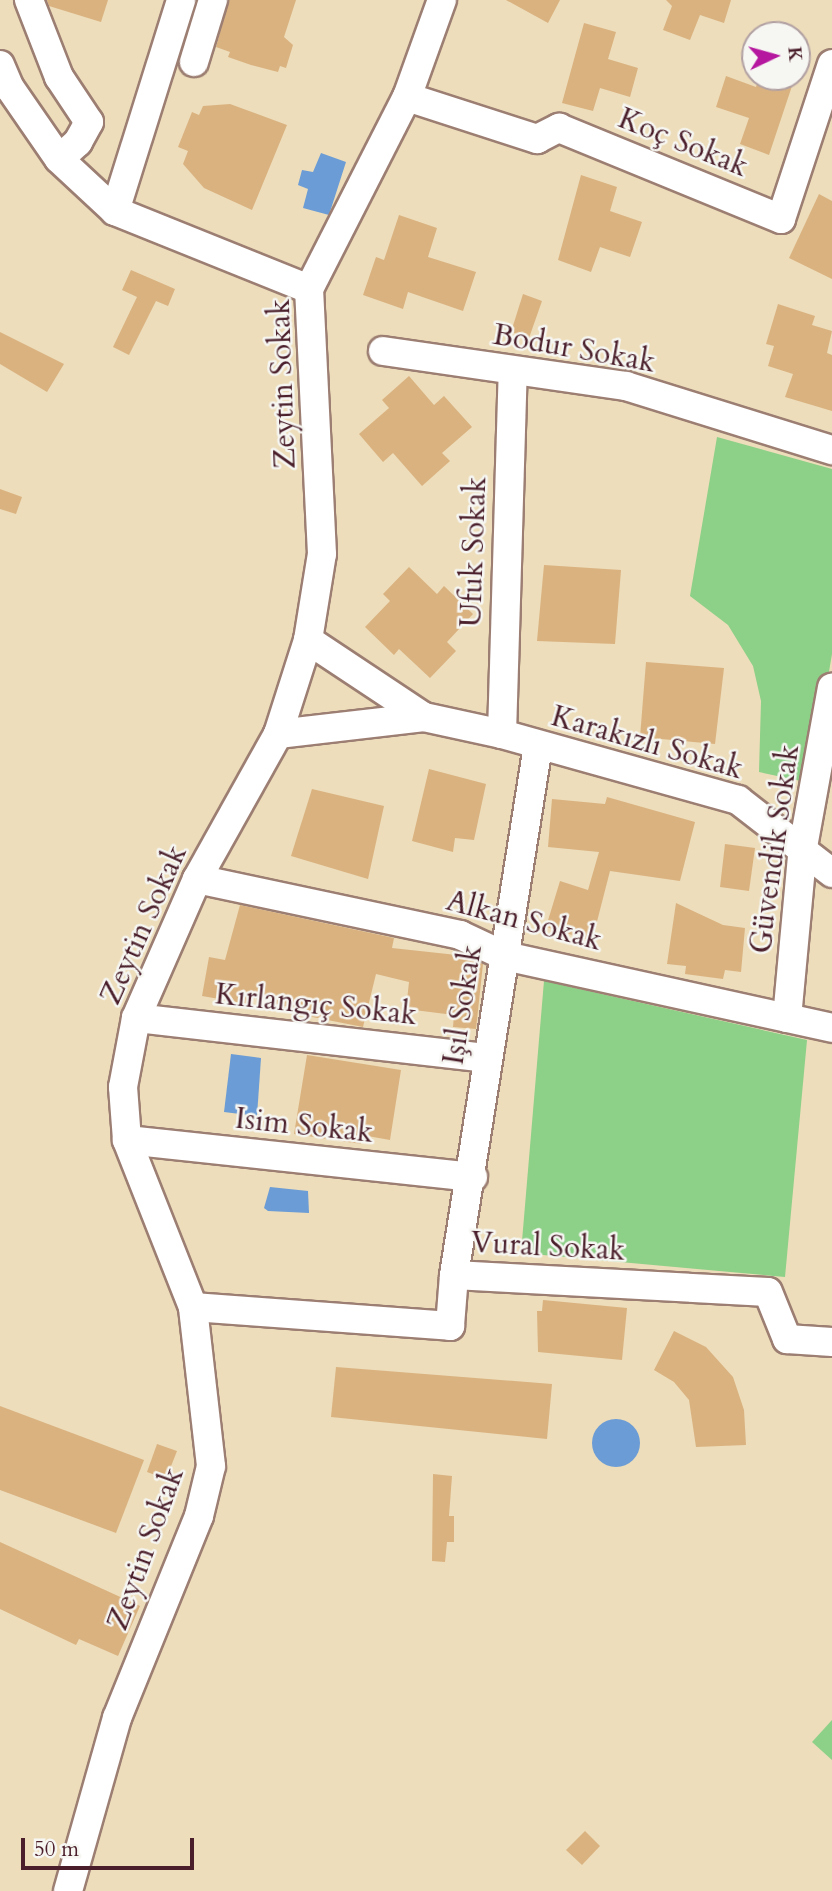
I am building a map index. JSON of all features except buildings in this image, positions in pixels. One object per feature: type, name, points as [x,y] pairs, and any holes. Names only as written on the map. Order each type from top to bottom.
[{"type":"street","points":[[29,0],[59,77],[89,122],[78,142],[59,159]]},
{"type":"street","points":[[115,211],[181,0]]},
{"type":"street","points":[[194,62],[213,0]]},
{"type":"street","name":"Zeytin Sokak","points":[[68,1891],[117,1718],[199,1516],[211,1466],[193,1307],[127,1140],[123,1087],[136,1018],[197,879],[278,734],[308,640],[322,554],[309,289],[407,97],[432,2]]},
{"type":"street","name":"Koç Sokak","points":[[407,97],[537,139],[559,128],[781,219],[832,64]]},
{"type":"street","points":[[0,65],[10,88],[59,159],[115,211],[309,289]]},
{"type":"street","name":"Bodur Sokak","points":[[383,351],[513,372],[626,386],[832,450]]},
{"type":"street","name":"Ufuk Sokak","points":[[502,734],[513,372]]},
{"type":"street","name":"Karakızlı Sokak","points":[[308,640],[424,717]]},
{"type":"street","name":"Güvendik Sokak","points":[[787,1018],[803,848],[832,688]]},
{"type":"street","name":"Karakızlı Sokak","points":[[278,734],[424,717],[502,734],[738,800],[832,873]]},
{"type":"street","name":"Işıl Sokak","points":[[454,1275],[473,1177],[488,1058],[538,746]]},
{"type":"street","name":"Alkan Sokak","points":[[197,879],[460,935],[505,956],[832,1028]]},
{"type":"street","name":"Kırlangıç Sokak","points":[[136,1018],[488,1058]]},
{"type":"street","name":"Isim Sokak","points":[[127,1140],[473,1177]]},
{"type":"street","name":"Vural Sokak","points":[[193,1307],[450,1326],[454,1275],[768,1292],[788,1339],[832,1342]]},
{"type":"green space","points":[[717,437],[832,469],[832,654],[810,783],[759,772],[761,701],[753,666],[728,625],[690,596]]},
{"type":"green space","points":[[544,981],[807,1040],[785,1277],[521,1253]]},
{"type":"green space","points":[[832,1720],[832,1760],[812,1742]]},
{"type":"water","points":[[321,153],[346,162],[329,215],[303,208],[308,189],[298,185],[302,170],[313,172]]},
{"type":"water","points":[[231,1054],[261,1058],[257,1116],[224,1112]]},
{"type":"water","points":[[270,1187],[308,1191],[309,1213],[268,1211],[264,1208]]},
{"type":"water","points":[[616,1419],[625,1420],[633,1426],[639,1434],[639,1452],[633,1460],[625,1466],[616,1467],[607,1466],[599,1460],[593,1452],[592,1443],[593,1434],[599,1426],[607,1420]]}]
